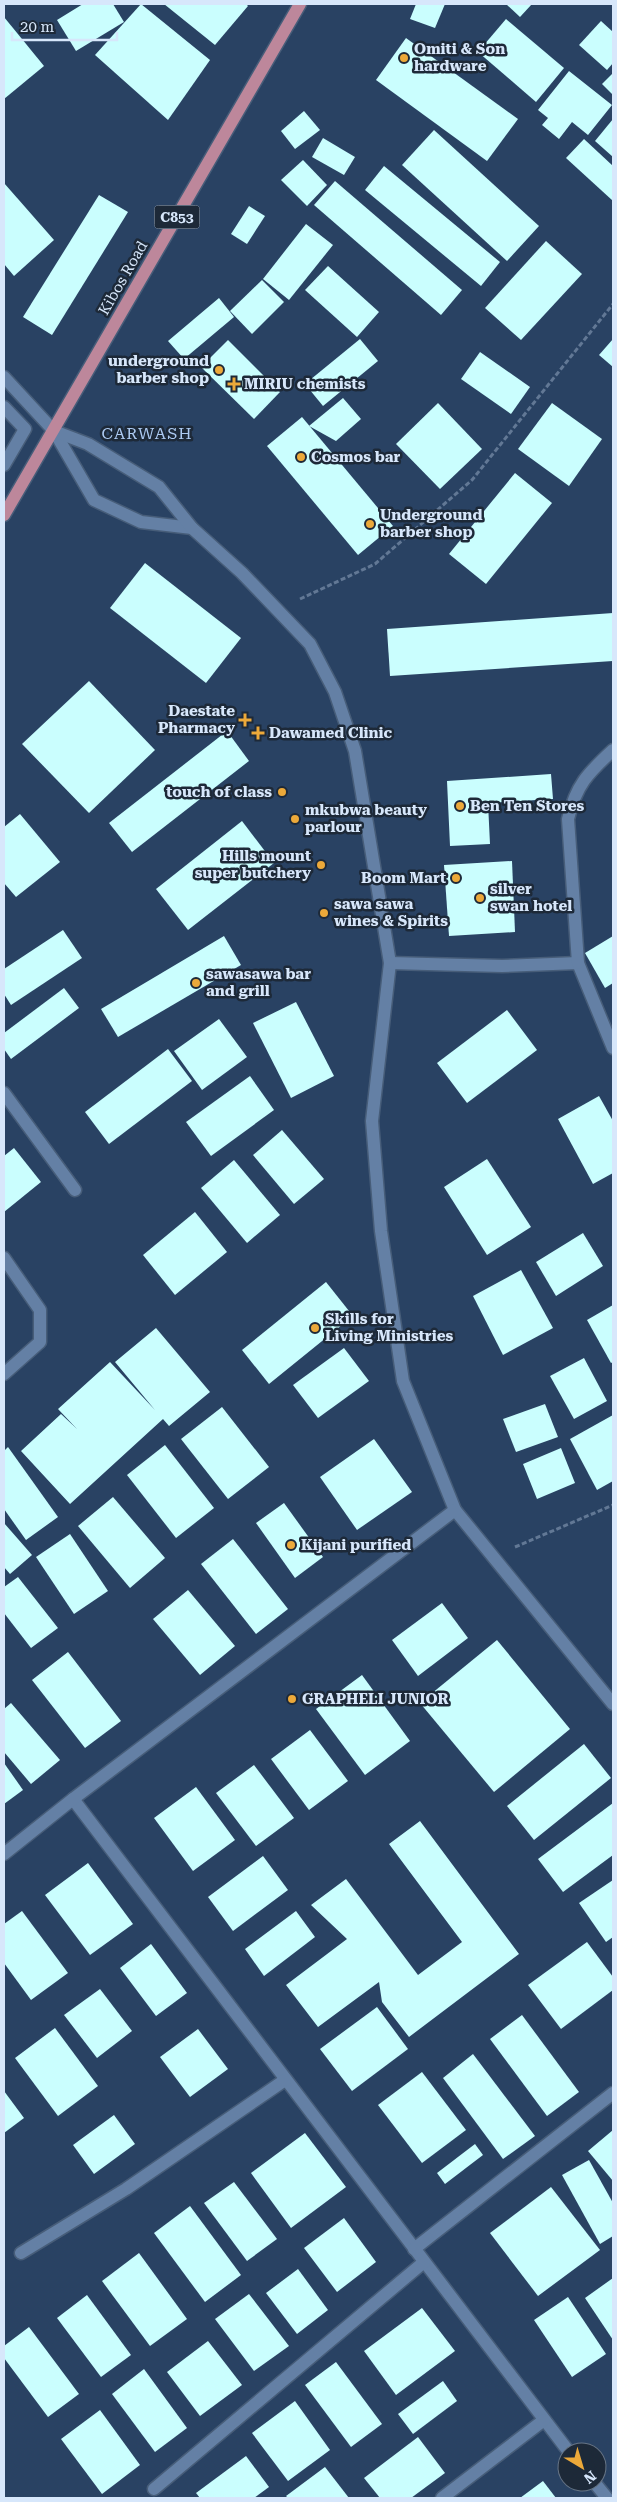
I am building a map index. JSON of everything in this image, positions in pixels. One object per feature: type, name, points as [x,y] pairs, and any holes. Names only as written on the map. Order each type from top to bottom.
[{"type":"main road","name":"Kibos Road","points":[[4,515],[300,4]]},
{"type":"street","points":[[4,377],[54,431],[94,500],[141,522],[192,528]]},
{"type":"street","points":[[4,407],[25,429],[4,465]]},
{"type":"street","points":[[54,431],[88,444],[159,487],[192,528],[242,573],[310,644],[335,692],[355,751],[390,963],[372,1121],[381,1232],[403,1381],[455,1510],[613,1704]]},
{"type":"street","points":[[613,750],[585,776],[573,797],[568,819],[578,963],[613,1048]]},
{"type":"street","points":[[390,963],[502,966],[578,963]]},
{"type":"street","points":[[4,1093],[75,1190]]},
{"type":"street","points":[[4,1258],[40,1310],[40,1342],[4,1374]]},
{"type":"street","points":[[4,1854],[73,1799],[455,1510]]},
{"type":"street","points":[[73,1799],[561,2442]]},
{"type":"street","points":[[21,2253],[126,2189],[285,2080]]},
{"type":"street","points":[[414,2249],[613,2093]]},
{"type":"street","points":[[154,2490],[424,2262]]},
{"type":"street","points":[[442,2498],[544,2420]]},
{"type":"path","points":[[278,610],[375,564],[472,480],[613,304]]},
{"type":"path","points":[[493,1556],[613,1505]]},
{"type":"building","points":[[83,4],[113,4],[124,22],[76,51],[57,20]]},
{"type":"building","points":[[141,4],[210,60],[168,120],[95,55]]},
{"type":"building","points":[[164,4],[246,4],[248,6],[215,45]]},
{"type":"building","points":[[416,4],[445,4],[435,28],[410,19]]},
{"type":"building","points":[[506,4],[532,4],[520,17]]},
{"type":"building","points":[[4,17],[44,66],[4,99]]},
{"type":"building","points":[[506,19],[564,68],[536,102],[478,52]]},
{"type":"building","points":[[601,21],[613,32],[613,63],[607,70],[579,45]]},
{"type":"building","points":[[406,38],[518,119],[487,161],[376,80]]},
{"type":"building","points":[[569,71],[612,105],[588,135],[572,122],[559,139],[542,125],[548,118],[538,110]]},
{"type":"building","points":[[613,73],[613,95],[602,84]]},
{"type":"building","points":[[304,111],[320,130],[295,149],[281,131]]},
{"type":"building","points":[[613,119],[613,157],[595,141]]},
{"type":"building","points":[[434,130],[539,226],[507,261],[402,165]]},
{"type":"building","points":[[323,138],[355,157],[344,175],[312,157]]},
{"type":"building","points":[[584,139],[613,166],[613,201],[566,158]]},
{"type":"building","points":[[303,160],[327,185],[307,206],[281,180]]},
{"type":"building","points":[[384,166],[500,262],[481,286],[365,190]]},
{"type":"building","points":[[335,181],[462,290],[441,315],[314,205]]},
{"type":"building","points":[[4,183],[54,240],[14,276],[4,264]]},
{"type":"building","points":[[99,195],[128,212],[52,335],[23,317]]},
{"type":"building","points":[[249,206],[265,216],[247,244],[231,234]]},
{"type":"building","points":[[306,224],[333,245],[289,300],[263,279]]},
{"type":"building","points":[[546,241],[582,274],[521,340],[485,308]]},
{"type":"building","points":[[328,266],[379,312],[357,337],[305,290]]},
{"type":"building","points":[[262,280],[284,302],[252,334],[230,311]]},
{"type":"building","points":[[219,298],[234,317],[184,359],[168,341]]},
{"type":"building","points":[[360,339],[378,361],[323,406],[305,384]]},
{"type":"building","points":[[613,339],[613,367],[599,355]]},
{"type":"building","points":[[228,340],[280,392],[254,419],[201,367]]},
{"type":"building","points":[[480,352],[530,387],[511,414],[461,379]]},
{"type":"building","points":[[343,398],[361,419],[336,441],[309,426]]},
{"type":"building","points":[[438,403],[482,449],[440,489],[396,444]]},
{"type":"building","points":[[552,403],[602,439],[569,486],[518,449]]},
{"type":"building","points":[[302,417],[393,526],[358,555],[267,446]]},
{"type":"building","points":[[515,473],[552,503],[486,584],[449,554]]},
{"type":"building","points":[[145,563],[241,638],[206,683],[110,608]]},
{"type":"building","points":[[613,613],[613,661],[390,676],[387,629]]},
{"type":"building","points":[[89,681],[155,750],[89,813],[22,744]]},
{"type":"building","points":[[227,731],[249,761],[132,852],[109,823]]},
{"type":"building","points":[[551,774],[553,799],[488,803],[490,844],[450,846],[447,781]]},
{"type":"building","points":[[20,814],[60,862],[16,897],[4,883],[4,827]]},
{"type":"building","points":[[242,821],[274,863],[188,930],[156,889]]},
{"type":"building","name":"silver swan hotel","points":[[512,861],[515,932],[449,936],[444,865]]},
{"type":"building","points":[[63,930],[82,958],[11,1005],[4,994],[4,969]]},
{"type":"building","points":[[224,936],[241,965],[118,1037],[101,1009]]},
{"type":"building","points":[[613,936],[613,983],[605,988],[585,953]]},
{"type":"building","points":[[64,988],[79,1008],[11,1059],[4,1049],[4,1033]]},
{"type":"building","points":[[296,1002],[334,1076],[291,1098],[253,1023]]},
{"type":"building","points":[[507,1010],[537,1050],[467,1103],[437,1063]]},
{"type":"building","points":[[219,1019],[247,1057],[202,1090],[174,1051]]},
{"type":"building","points":[[168,1049],[192,1081],[109,1144],[85,1112]]},
{"type":"building","points":[[250,1076],[274,1110],[211,1156],[186,1122]]},
{"type":"building","points":[[599,1096],[613,1121],[613,1173],[593,1184],[558,1119]]},
{"type":"building","points":[[282,1130],[324,1179],[294,1204],[253,1155]]},
{"type":"building","points":[[14,1148],[41,1182],[4,1212],[4,1156]]},
{"type":"building","points":[[487,1159],[531,1227],[487,1255],[444,1187]]},
{"type":"building","points":[[234,1160],[280,1215],[247,1243],[201,1188]]},
{"type":"building","points":[[195,1212],[227,1252],[175,1295],[143,1255]]},
{"type":"building","points":[[583,1233],[603,1266],[556,1296],[536,1262]]},
{"type":"building","points":[[521,1270],[553,1328],[503,1355],[473,1296]]},
{"type":"building","points":[[326,1282],[353,1316],[269,1384],[242,1350]]},
{"type":"building","points":[[613,1305],[613,1362],[611,1363],[587,1320]]},
{"type":"building","points":[[156,1328],[210,1392],[169,1426],[163,1419],[70,1504],[21,1451],[61,1414],[77,1429],[58,1409],[110,1362],[155,1410],[115,1362]]},
{"type":"building","points":[[344,1348],[369,1381],[318,1418],[293,1385]]},
{"type":"building","points":[[584,1358],[607,1401],[574,1419],[550,1376]]},
{"type":"building","points":[[545,1404],[558,1437],[516,1452],[503,1419]]},
{"type":"building","points":[[222,1407],[269,1467],[228,1499],[181,1439]]},
{"type":"building","points":[[613,1415],[613,1481],[597,1490],[570,1439]]},
{"type":"building","points":[[374,1439],[412,1492],[357,1530],[320,1477]]},
{"type":"building","points":[[165,1445],[214,1508],[176,1538],[127,1475]]},
{"type":"building","points":[[8,1447],[58,1517],[26,1540],[4,1509],[4,1451]]},
{"type":"building","points":[[561,1448],[575,1483],[537,1499],[523,1464]]},
{"type":"building","points":[[113,1497],[165,1558],[130,1588],[78,1526]]},
{"type":"building","points":[[284,1503],[323,1557],[295,1578],[256,1523]]},
{"type":"building","points":[[4,1523],[32,1555],[10,1574],[4,1567]]},
{"type":"building","points":[[70,1534],[108,1591],[74,1614],[36,1557]]},
{"type":"building","points":[[233,1539],[288,1609],[256,1634],[201,1564]]},
{"type":"building","points":[[18,1577],[58,1628],[31,1648],[4,1613],[4,1587]]},
{"type":"building","points":[[188,1590],[235,1646],[200,1675],[153,1619]]},
{"type":"building","points":[[442,1603],[468,1638],[418,1676],[392,1640]]},
{"type":"building","points":[[497,1640],[570,1729],[494,1792],[420,1703]]},
{"type":"building","points":[[68,1652],[121,1721],[85,1748],[32,1680]]},
{"type":"building","points":[[362,1675],[410,1741],[365,1775],[316,1709]]},
{"type":"building","points":[[11,1703],[60,1760],[31,1784],[4,1752],[4,1709]]},
{"type":"building","points":[[310,1730],[348,1781],[309,1810],[271,1759]]},
{"type":"building","points":[[584,1744],[611,1778],[534,1840],[507,1806]]},
{"type":"building","points":[[4,1763],[23,1790],[4,1804]]},
{"type":"building","points":[[254,1765],[294,1818],[256,1846],[216,1793]]},
{"type":"building","points":[[196,1787],[235,1840],[193,1871],[154,1818]]},
{"type":"building","points":[[613,1803],[613,1855],[563,1892],[538,1859]]},
{"type":"building","points":[[420,1821],[519,1954],[409,2037],[382,2002],[379,1982],[318,2027],[286,1985],[347,1939],[311,1905],[346,1879],[418,1975],[462,1942],[389,1844]]},
{"type":"building","points":[[263,1856],[288,1890],[233,1931],[208,1897]]},
{"type":"building","points":[[88,1863],[133,1924],[90,1955],[45,1895]]},
{"type":"building","points":[[613,1880],[613,1937],[606,1942],[579,1903]]},
{"type":"building","points":[[22,1911],[68,1973],[31,2000],[4,1963],[4,1924]]},
{"type":"building","points":[[296,1911],[315,1937],[264,1976],[245,1949]]},
{"type":"building","points":[[587,1942],[613,1977],[613,1990],[561,2029],[528,1985]]},
{"type":"building","points":[[151,1944],[187,1993],[156,2016],[120,1968]]},
{"type":"building","points":[[100,1989],[132,2031],[97,2058],[64,2015]]},
{"type":"building","points":[[377,2007],[408,2049],[352,2091],[320,2049]]},
{"type":"building","points":[[522,2015],[579,2092],[547,2116],[490,2039]]},
{"type":"building","points":[[55,2028],[98,2086],[58,2116],[15,2058]]},
{"type":"building","points":[[198,2029],[228,2069],[190,2097],[160,2057]]},
{"type":"building","points":[[473,2054],[535,2136],[503,2159],[443,2078]]},
{"type":"building","points":[[422,2072],[466,2130],[422,2163],[378,2105]]},
{"type":"building","points":[[4,2091],[24,2118],[4,2133]]},
{"type":"building","points":[[114,2115],[135,2144],[94,2174],[73,2145]]},
{"type":"building","points":[[613,2130],[613,2181],[588,2151]]},
{"type":"building","points":[[305,2133],[346,2187],[291,2228],[251,2173]]},
{"type":"building","points":[[475,2144],[483,2155],[445,2184],[437,2173]]},
{"type":"building","points":[[589,2160],[613,2203],[613,2236],[600,2244],[562,2175]]},
{"type":"building","points":[[234,2182],[277,2239],[247,2261],[204,2203]]},
{"type":"building","points":[[551,2187],[600,2250],[538,2296],[490,2233]]},
{"type":"building","points":[[190,2206],[241,2275],[205,2302],[154,2233]]},
{"type":"building","points":[[344,2218],[376,2262],[337,2292],[304,2248]]},
{"type":"building","points":[[139,2253],[187,2319],[150,2346],[102,2281]]},
{"type":"building","points":[[298,2269],[328,2310],[297,2334],[266,2293]]},
{"type":"building","points":[[613,2278],[613,2340],[585,2298]]},
{"type":"building","points":[[249,2294],[289,2346],[254,2371],[215,2319]]},
{"type":"building","points":[[87,2295],[131,2355],[101,2377],[57,2318]]},
{"type":"building","points":[[568,2297],[606,2354],[572,2377],[534,2320]]},
{"type":"building","points":[[422,2308],[455,2351],[396,2395],[364,2351]]},
{"type":"building","points":[[29,2327],[79,2394],[48,2417],[4,2358],[4,2346]]},
{"type":"building","points":[[208,2341],[242,2385],[200,2416],[167,2372]]},
{"type":"building","points":[[336,2362],[382,2424],[351,2447],[305,2385]]},
{"type":"building","points":[[144,2369],[187,2428],[155,2452],[112,2394]]},
{"type":"building","points":[[443,2381],[457,2401],[413,2434],[398,2414]]},
{"type":"building","points":[[295,2401],[330,2450],[288,2481],[252,2433]]},
{"type":"building","points":[[100,2410],[140,2465],[102,2494],[61,2439]]},
{"type":"building","points":[[418,2437],[445,2473],[411,2498],[380,2498],[364,2478]]},
{"type":"building","points":[[246,2456],[269,2487],[254,2498],[200,2498],[196,2493]]},
{"type":"building","points":[[325,2467],[349,2498],[288,2498],[286,2496]]},
{"type":"building","points":[[543,2481],[556,2498],[520,2498]]},
{"type":"place","name":"Omiti & Son hardware","points":[[404,58]]},
{"type":"place","name":"underground barber shop","points":[[219,370]]},
{"type":"place","name":"MIRIU chemists","points":[[234,384]]},
{"type":"place","name":"Cosmos bar","points":[[301,457]]},
{"type":"place","name":"Underground barber shop","points":[[370,524]]},
{"type":"place","name":"Daestate Pharmacy","points":[[245,720]]},
{"type":"place","name":"Dawamed Clinic","points":[[258,733]]},
{"type":"place","name":"touch of class","points":[[282,792]]},
{"type":"place","name":"Ben Ten Stores","points":[[460,806]]},
{"type":"place","name":"mkubwa beauty parlour","points":[[295,819]]},
{"type":"place","name":"Hills mount super butchery","points":[[321,865]]},
{"type":"place","name":"Boom Mart","points":[[456,878]]},
{"type":"place","name":"silver swan hotel","points":[[480,898]]},
{"type":"place","name":"sawa sawa wines & Spirits","points":[[324,913]]},
{"type":"place","name":"sawasawa bar and grill","points":[[196,983]]},
{"type":"place","name":"Skills for Living Ministries","points":[[315,1328]]},
{"type":"place","name":"Kijani purified","points":[[291,1545]]},
{"type":"place","name":"GRAPHELI JUNIOR","points":[[292,1699]]},
{"type":"district","name":"CARWASH","points":[[147,433]]}]
